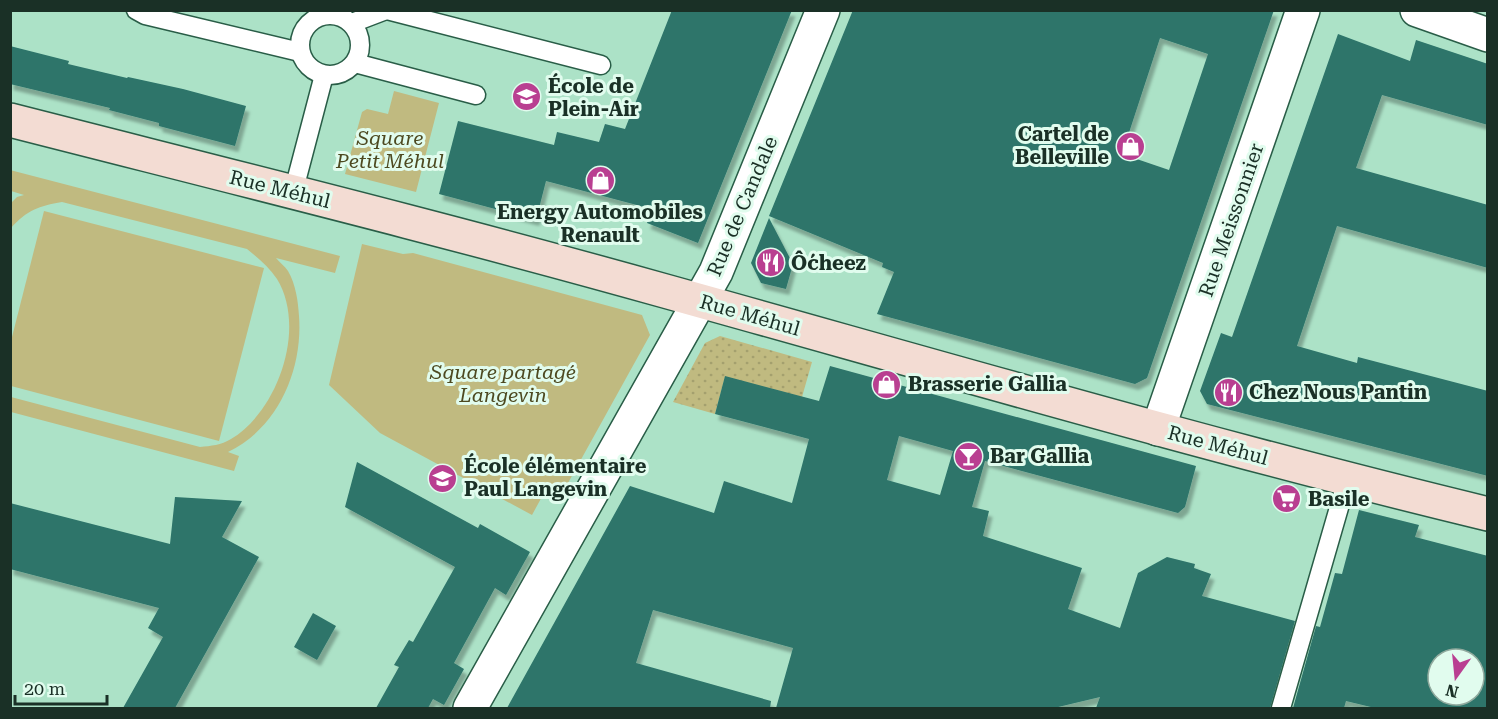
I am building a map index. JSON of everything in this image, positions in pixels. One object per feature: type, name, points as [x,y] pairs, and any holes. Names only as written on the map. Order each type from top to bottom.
[{"type":"street","name":"Rue de Candale","points":[[470,708],[716,272],[823,10]]},
{"type":"street","name":"Rue Meissonnier","points":[[1158,429],[1303,10]]},
{"type":"street","points":[[1417,10],[1488,35]]},
{"type":"street","name":"Rue Méhul","points":[[10,120],[502,246],[1158,429],[1347,480],[1488,514]]},
{"type":"lane","points":[[136,10],[145,15],[300,52]]},
{"type":"lane","points":[[351,23],[386,10],[601,65]]},
{"type":"lane","points":[[325,13],[344,17],[351,23],[360,38],[359,55],[355,63],[337,75],[324,75],[311,69],[300,52],[300,43],[305,28],[310,21],[325,13]]},
{"type":"lane","points":[[355,63],[476,95]]},
{"type":"lane","points":[[293,193],[324,75]]},
{"type":"lane","points":[[1281,708],[1347,480]]},
{"type":"green space","name":"Square Petit Méhul","points":[[394,91],[439,103],[416,192],[345,174],[362,112],[367,109],[388,114]]},
{"type":"green space","points":[[10,170],[340,256],[335,273],[276,258],[288,271],[296,293],[299,316],[297,357],[284,395],[273,413],[246,441],[228,452],[239,456],[234,471],[11,412],[11,397],[200,447],[227,441],[248,426],[262,409],[283,367],[288,344],[289,321],[286,299],[277,279],[247,249],[62,202],[34,210],[22,217],[11,228],[11,203],[17,197],[24,195],[11,191]]},
{"type":"green space","points":[[44,211],[264,268],[219,441],[11,386],[11,341]]},
{"type":"green space","name":"Square partagé Langevin","points":[[362,244],[403,254],[413,253],[642,315],[650,335],[558,501],[544,493],[532,515],[380,433],[329,385]]},
{"type":"green space","points":[[720,336],[812,362],[802,397],[725,377],[715,414],[673,402],[705,343]]},
{"type":"building","points":[[672,10],[792,10],[698,243],[647,223],[652,209],[546,181],[536,220],[439,194],[458,121],[554,145],[557,132],[599,142],[605,124],[625,129]]},
{"type":"building","points":[[853,10],[1274,10],[1147,378],[1135,384],[877,314],[894,272],[882,267],[883,263],[769,216]],"holes":[[[1160,38],[1208,54],[1169,170],[1122,154]]]},
{"type":"building","points":[[1338,34],[1410,61],[1416,40],[1488,64],[1488,125],[1382,95],[1356,168],[1488,205],[1488,268],[1337,226],[1297,346],[1357,363],[1358,357],[1488,391],[1488,476],[1207,404],[1200,391],[1221,333],[1232,337]]},
{"type":"building","points":[[10,46],[69,61],[68,64],[183,89],[246,106],[235,146],[159,126],[159,123],[109,110],[110,108],[10,84]]},
{"type":"building","points":[[769,218],[793,264],[786,289],[761,283],[751,263]]},
{"type":"building","points":[[830,366],[1196,466],[1185,507],[1178,513],[985,461],[972,507],[989,511],[983,536],[1082,568],[1068,609],[1120,628],[1138,573],[1167,557],[1195,564],[1194,568],[1211,574],[1202,596],[1295,621],[1270,708],[1096,708],[1100,697],[1054,708],[776,708],[793,648],[653,610],[636,663],[771,701],[770,708],[507,708],[630,486],[714,513],[724,481],[792,503],[809,439],[715,414],[725,376],[819,401]],"holes":[[[899,436],[953,451],[940,495],[887,480]]]},
{"type":"building","points":[[357,462],[478,528],[480,524],[530,552],[506,595],[495,588],[454,663],[464,669],[444,705],[433,699],[428,708],[376,708],[399,667],[394,665],[409,640],[413,642],[455,567],[345,507]]},
{"type":"building","points":[[175,497],[242,501],[222,537],[259,557],[175,708],[123,708],[163,637],[148,628],[159,608],[10,569],[10,503],[170,544]]},
{"type":"building","points":[[1359,510],[1419,525],[1415,537],[1488,556],[1488,708],[1375,708],[1346,701],[1344,708],[1293,708],[1316,626],[1320,627],[1335,573],[1342,574]]},
{"type":"building","points":[[313,613],[336,626],[317,660],[294,647]]},
{"type":"place","name":"École de Plein-Air","points":[[527,97]]},
{"type":"place","name":"Cartel de Belleville","points":[[1130,146]]},
{"type":"place","name":"Energy Automobiles Renault","points":[[600,181]]},
{"type":"place","name":"Ô´cheez","points":[[770,263]]},
{"type":"place","name":"Brasserie Gallia","points":[[887,384]]},
{"type":"place","name":"Chez Nous Pantin","points":[[1228,392]]},
{"type":"place","name":"Bar Gallia","points":[[969,456]]},
{"type":"place","name":"École élémentaire Paul Langevin","points":[[443,478]]},
{"type":"place","name":"Basile","points":[[1287,499]]}]
